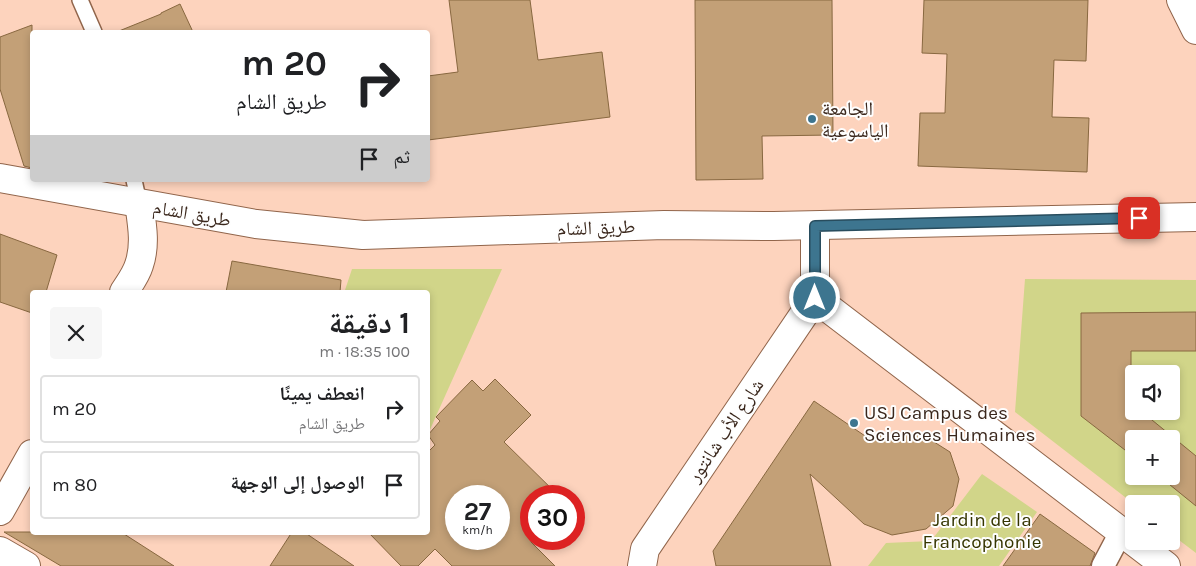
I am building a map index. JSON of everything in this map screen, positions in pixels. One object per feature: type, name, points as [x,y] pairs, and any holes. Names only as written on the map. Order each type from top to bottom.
[{"type":"street","points":[[1182,0],[1196,30]]},
{"type":"street","name":"طريق الشام","points":[[0,178],[30,181]]},
{"type":"street","name":"طريق الشام","points":[[39,182],[137,192],[256,224],[363,235],[664,225],[815,226],[1196,217]]},
{"type":"street","points":[[125,290],[138,267],[143,253],[143,236],[137,192]]},
{"type":"street","points":[[815,226],[815,298],[1166,566]]},
{"type":"street","name":"شارع الأب شانتور","points":[[642,566],[645,549],[815,298]]},
{"type":"street","points":[[0,511],[30,458]]},
{"type":"street","points":[[1103,566],[1121,532]]},
{"type":"street","points":[[0,551],[26,566]]},
{"type":"lane","points":[[80,0],[93,30]]},
{"type":"green space","points":[[352,269],[502,269],[430,430],[430,290],[345,290]]},
{"type":"green space","points":[[1025,279],[1196,280],[1196,553],[1180,541],[1180,495],[1125,495],[1125,497],[1015,412]]},
{"type":"green space","name":"Jardin de la Francophonie","points":[[982,474],[1037,512],[999,566],[868,566],[886,543],[931,541]]},
{"type":"building","points":[[449,0],[530,0],[538,60],[602,52],[610,117],[430,140],[430,76],[458,72]]},
{"type":"building","points":[[695,0],[832,0],[833,135],[762,136],[763,179],[696,180]]},
{"type":"building","points":[[924,0],[1088,0],[1086,61],[1054,60],[1052,117],[1089,118],[1087,172],[918,166],[920,113],[945,113],[947,54],[922,53]]},
{"type":"building","points":[[180,4],[192,30],[121,30],[161,14]]},
{"type":"building","points":[[32,25],[32,30],[30,30],[30,168],[24,166],[0,89],[0,37]]},
{"type":"building","points":[[0,234],[57,255],[47,290],[30,290],[30,312],[0,302]]},
{"type":"building","points":[[232,261],[341,280],[340,290],[226,290]]},
{"type":"building","points":[[1196,312],[1196,351],[1131,351],[1131,365],[1125,365],[1125,420],[1152,420],[1164,430],[1125,430],[1125,450],[1081,416],[1081,313]]},
{"type":"building","points":[[495,379],[531,415],[504,442],[548,485],[520,485],[520,550],[539,550],[555,566],[452,566],[435,549],[418,566],[401,566],[371,535],[430,535],[430,450],[435,445],[430,438],[430,433],[440,421],[436,417],[472,380],[483,391]]},
{"type":"building","points":[[814,401],[868,438],[890,433],[923,435],[950,452],[959,479],[953,506],[926,529],[892,535],[864,524],[810,474],[831,566],[716,566],[713,551]]},
{"type":"building","points":[[1180,443],[1196,456],[1196,506],[1170,485],[1180,485]]},
{"type":"building","points":[[1040,514],[1095,553],[1090,566],[1003,566]]},
{"type":"building","points":[[4,532],[30,532],[30,535],[126,535],[174,566],[61,566]]},
{"type":"building","points":[[290,535],[308,535],[354,566],[270,566]]},
{"type":"place","name":"الجامعة الياسوعية","points":[[812,119]]},
{"type":"place","name":"USJ Campus des Sciences Humaines","points":[[854,423]]},
{"type":"route","points":[[815,298],[815,226],[1139,218]]}]
